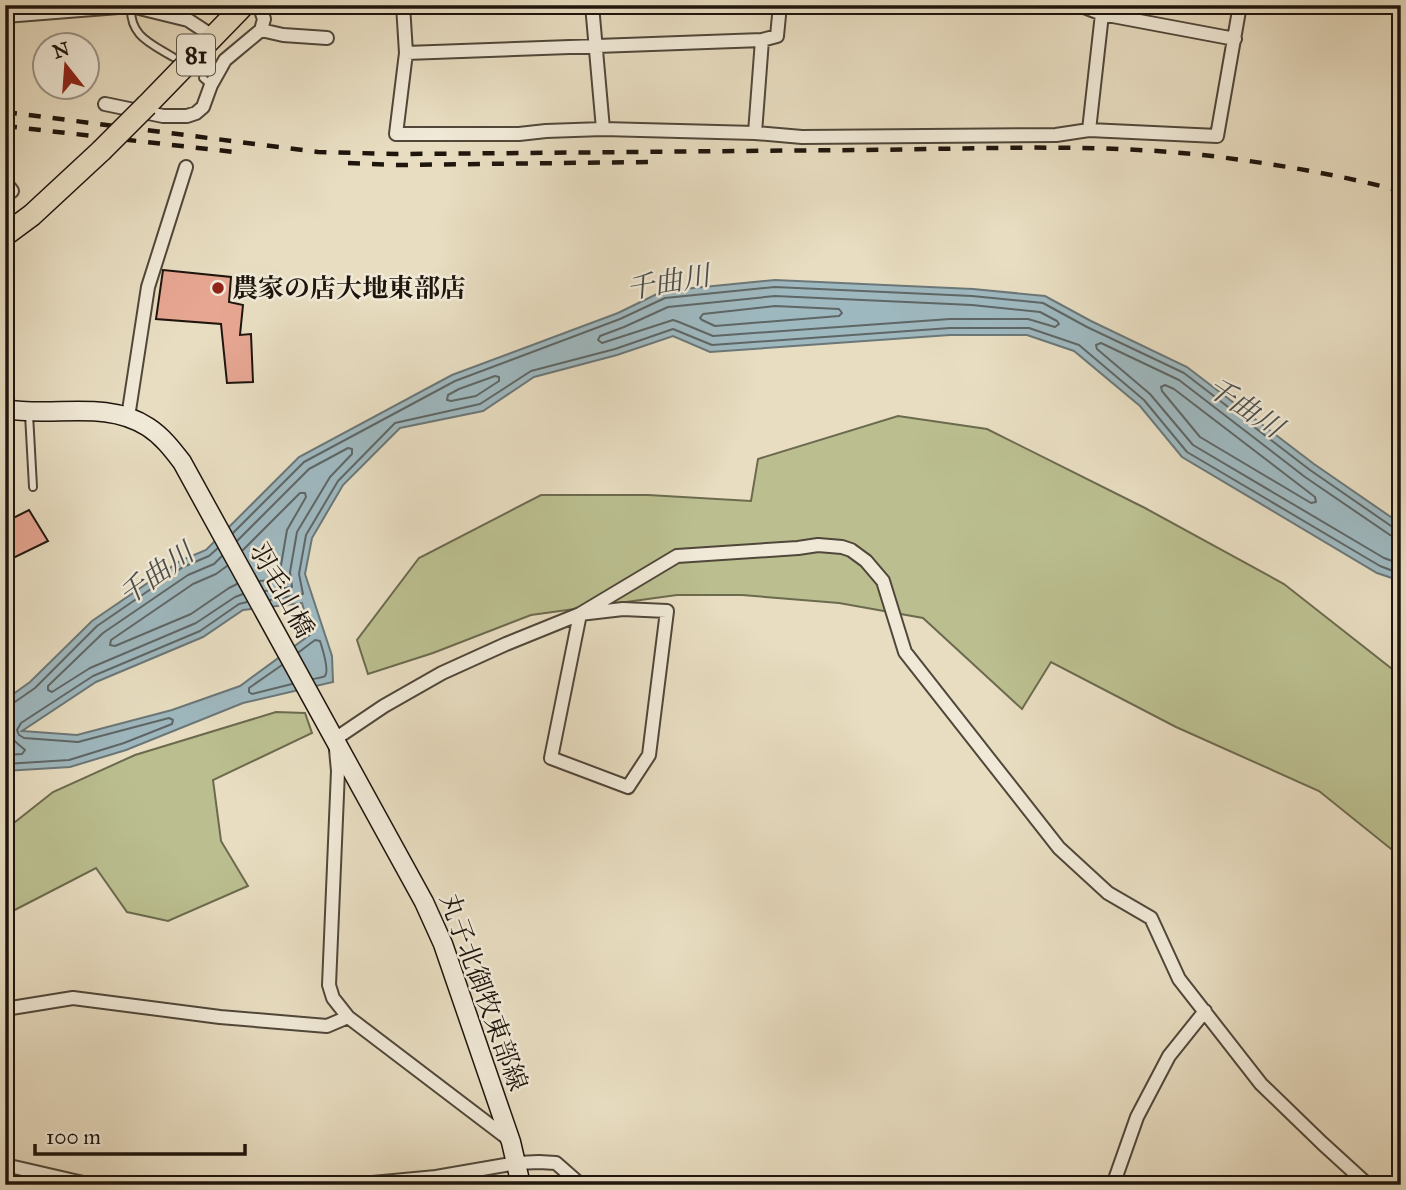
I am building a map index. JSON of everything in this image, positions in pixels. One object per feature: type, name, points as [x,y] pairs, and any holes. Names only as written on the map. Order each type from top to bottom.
[{"type":"main road","name":"81","points":[[5,235],[32,215],[101,150],[244,5]]},
{"type":"main road","points":[[5,409],[29,412],[95,411],[128,417]]},
{"type":"main road","name":"羽毛山橋","points":[[128,417],[148,427],[167,443],[182,462],[320,714]]},
{"type":"main road","name":"丸子北御牧東部線","points":[[320,714],[424,902],[443,944],[511,1142],[521,1185]]},
{"type":"street","points":[[105,104],[163,116],[187,116],[196,113],[203,107],[207,81],[230,55],[261,30],[264,19],[259,5]]},
{"type":"street","points":[[403,5],[407,53],[396,134],[519,134],[603,129],[802,137],[1029,136],[1089,130],[1217,136],[1240,5]]},
{"type":"street","points":[[592,5],[603,129]]},
{"type":"street","points":[[407,53],[762,40],[777,36],[780,5]]},
{"type":"street","points":[[1079,5],[1102,14],[1235,39]]},
{"type":"street","points":[[5,16],[36,9],[131,6],[188,20],[214,37]]},
{"type":"street","points":[[1089,130],[1102,14]]},
{"type":"street","points":[[261,30],[283,35],[327,38]]},
{"type":"street","points":[[755,134],[762,40]]},
{"type":"street","points":[[128,417],[148,287],[186,167]]},
{"type":"street","points":[[5,182],[12,191],[5,196]]},
{"type":"street","points":[[511,1142],[348,1017],[333,998],[329,985],[338,771],[335,739],[384,706],[442,673],[506,643],[580,614],[677,556],[818,545],[851,550],[866,561],[883,582],[905,652],[1059,848],[1108,893],[1151,918],[1179,979],[1261,1084],[1368,1185]]},
{"type":"street","points":[[623,609],[667,611],[649,755],[628,787],[551,758],[580,614],[623,609]]},
{"type":"street","points":[[5,1009],[73,998],[220,1017],[327,1026],[348,1017]]},
{"type":"street","points":[[1113,1185],[1137,1117],[1169,1056],[1205,1011]]},
{"type":"street","points":[[351,1185],[436,1177],[517,1163],[539,1162],[556,1163],[581,1185]]},
{"type":"street","points":[[5,1165],[92,1185]]},
{"type":"lane","points":[[131,6],[132,20],[138,34],[173,57]]},
{"type":"lane","points":[[29,412],[33,487]]},
{"type":"green space","points":[[898,416],[987,429],[1145,508],[1284,584],[1401,676],[1401,857],[1319,791],[1176,727],[1051,662],[1022,709],[923,618],[839,603],[742,595],[677,595],[531,615],[433,653],[368,674],[357,640],[419,558],[541,495],[648,495],[751,501],[758,459]]},
{"type":"green space","points":[[276,712],[305,713],[312,733],[213,780],[221,841],[248,886],[168,921],[127,912],[96,868],[5,915],[5,830],[53,792],[135,755]]},
{"type":"water","points":[[775,280],[973,289],[1045,296],[1187,367],[1314,464],[1401,524],[1401,581],[1377,573],[1182,457],[1140,406],[1074,351],[1027,335],[950,335],[710,352],[673,336],[617,355],[534,377],[483,411],[400,428],[343,485],[312,538],[305,574],[332,656],[333,682],[243,703],[126,750],[70,767],[5,771],[5,700],[30,682],[92,621],[180,561],[206,550],[299,457],[452,375],[618,313],[663,291]],"holes":[[[302,603],[311,634],[240,686],[172,710],[77,735],[22,731],[96,682],[203,637],[243,610]]]},
{"type":"building","points":[[163,270],[231,277],[229,302],[243,305],[240,335],[251,334],[253,382],[227,383],[221,324],[156,319]]},
{"type":"building","points":[[29,510],[48,541],[5,562],[5,522]]},
{"type":"railway","points":[[5,112],[318,152],[397,154],[1034,148],[1161,151],[1278,165],[1401,191]]},
{"type":"railway","points":[[5,126],[243,153]]},
{"type":"railway","points":[[348,163],[398,165],[648,162]]},
{"type":"place","name":"農家の店大地東部店","points":[[218,288]]},
{"type":"water label","name":"千曲川","points":[[668,282]]},
{"type":"water label","name":"千曲川","points":[[1245,407]]},
{"type":"water label","name":"千曲川","points":[[156,574]]}]
